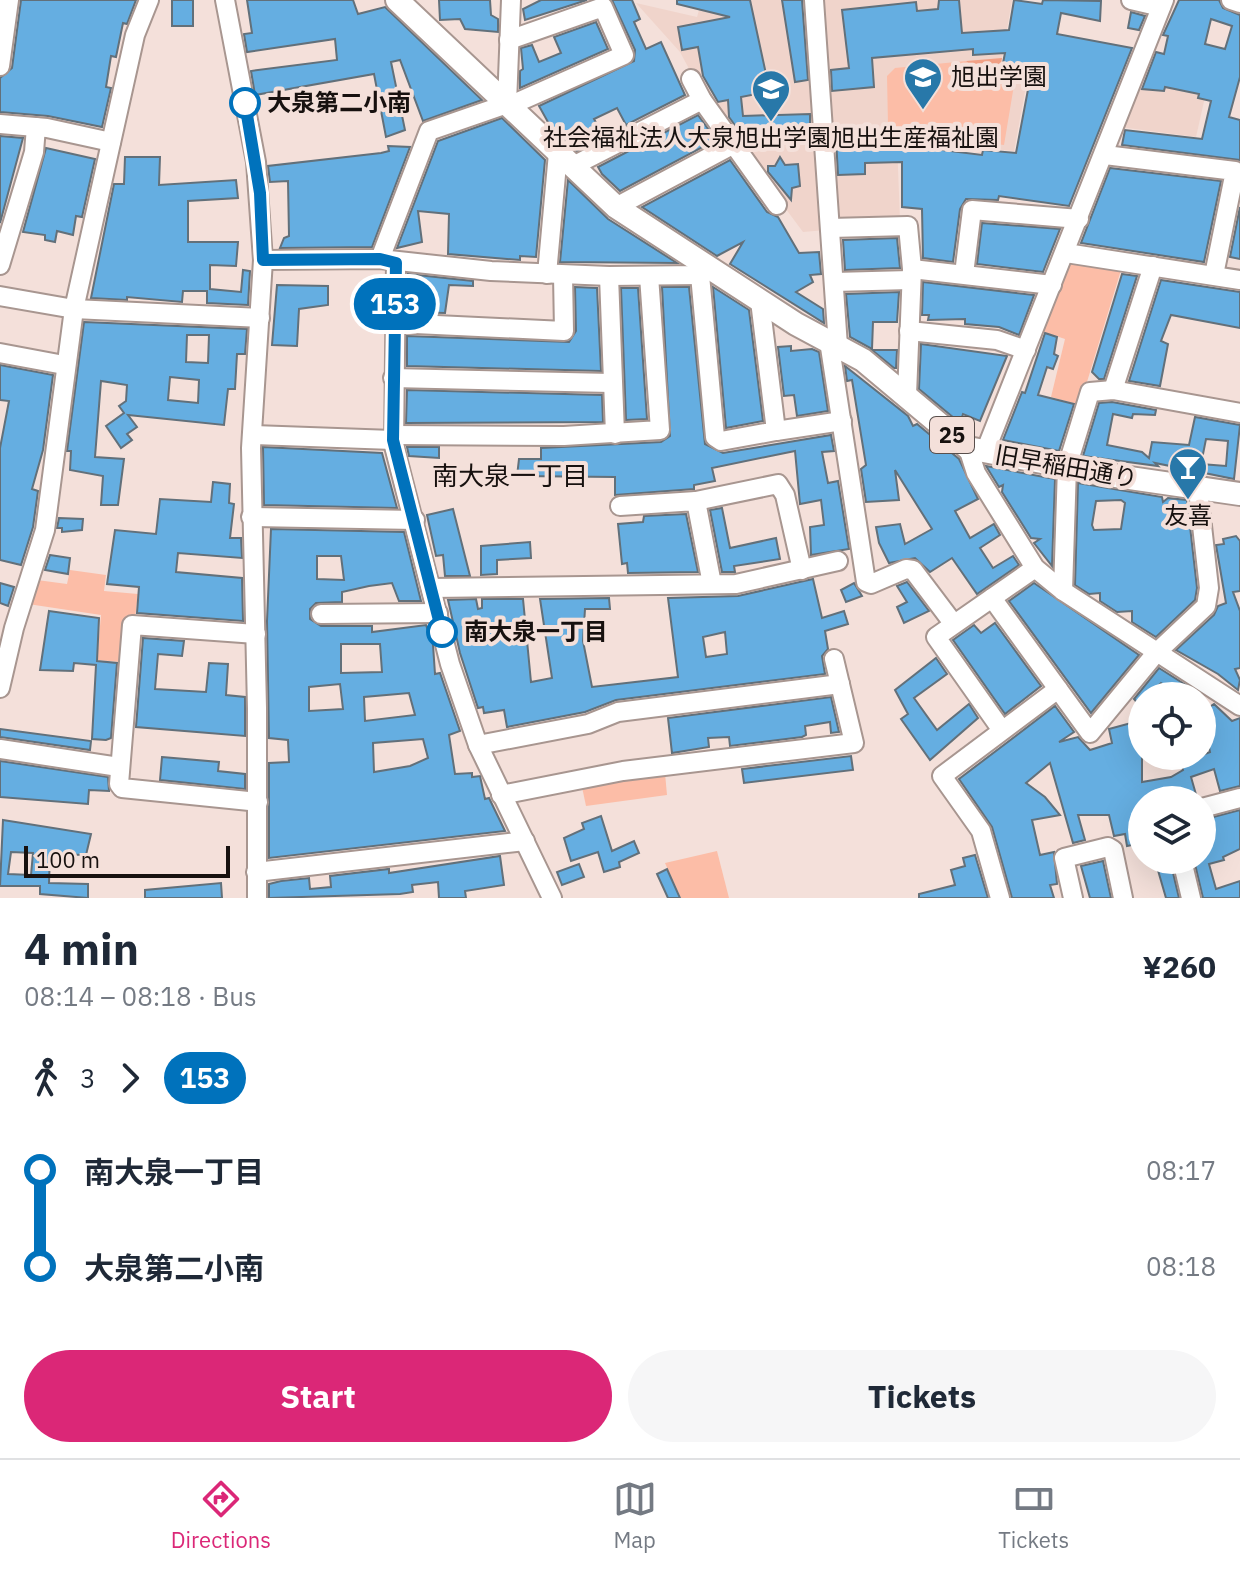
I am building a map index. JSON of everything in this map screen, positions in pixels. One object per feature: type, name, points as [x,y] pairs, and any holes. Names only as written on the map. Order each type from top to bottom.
[{"type":"main road","name":"25","points":[[397,0],[616,207],[704,272]]},
{"type":"main road","name":"旧早稲田通り","points":[[704,272],[863,360],[977,450],[1198,490],[1240,494]]},
{"type":"street","points":[[0,66],[9,0]]},
{"type":"street","points":[[0,688],[14,628],[45,530],[64,365],[74,309],[135,35],[149,0]]},
{"type":"street","points":[[225,0],[256,162],[263,260],[251,517],[256,634],[257,898]]},
{"type":"street","points":[[508,105],[511,0]]},
{"type":"street","points":[[814,0],[834,282],[834,344],[866,582],[871,584],[906,569],[913,570],[953,623]]},
{"type":"street","points":[[1131,0],[1162,3],[1026,350],[977,450],[976,473],[1035,568],[1063,591],[1240,706]]},
{"type":"street","points":[[1231,0],[1240,3]]},
{"type":"street","points":[[509,40],[603,7],[624,55],[508,105],[429,131],[388,261],[394,323],[393,438],[450,664],[478,745],[552,898]]},
{"type":"street","points":[[691,79],[702,100],[777,205]]},
{"type":"street","points":[[394,323],[564,331],[555,274],[565,160],[702,100]]},
{"type":"street","points":[[0,124],[36,127],[111,142]]},
{"type":"street","points":[[0,265],[34,152],[36,127]]},
{"type":"street","points":[[616,207],[734,144]]},
{"type":"street","points":[[1105,155],[1235,171],[1214,275]]},
{"type":"street","points":[[964,274],[972,210],[1079,219]]},
{"type":"street","points":[[830,228],[908,226],[911,275],[907,395]]},
{"type":"street","points":[[1066,253],[1240,280]]},
{"type":"street","points":[[263,260],[388,261],[609,276],[704,272],[715,437],[721,441],[842,421]]},
{"type":"street","points":[[1113,390],[1153,266]]},
{"type":"street","points":[[834,282],[964,274],[1052,285]]},
{"type":"street","points":[[609,276],[615,434]]},
{"type":"street","points":[[253,435],[393,438],[615,434],[660,430],[649,276]]},
{"type":"street","points":[[0,296],[74,309],[260,318]]},
{"type":"street","points":[[760,301],[776,431]]},
{"type":"street","points":[[909,331],[997,340],[1026,350]]},
{"type":"street","points":[[0,353],[64,365]]},
{"type":"street","points":[[393,378],[611,383]]},
{"type":"street","points":[[1063,591],[1067,467],[1087,395],[1097,389],[1113,390],[1240,413]]},
{"type":"street","points":[[620,506],[696,501],[778,484],[783,487],[802,570]]},
{"type":"street","points":[[992,598],[1090,733],[1156,653],[1207,603],[1209,588],[1198,490]]},
{"type":"street","points":[[696,501],[712,584]]},
{"type":"street","points":[[251,517],[415,520]]},
{"type":"street","points":[[431,588],[736,584],[838,561]]},
{"type":"street","points":[[1001,729],[937,640],[937,634],[1035,568]]},
{"type":"street","points":[[321,614],[438,613]]},
{"type":"street","points":[[256,634],[132,625],[119,784],[122,788],[258,802]]},
{"type":"street","points":[[501,795],[623,771],[854,743],[834,659]]},
{"type":"street","points":[[478,745],[588,724],[618,712],[840,684]]},
{"type":"street","points":[[1000,898],[981,831],[942,776],[1058,689]]},
{"type":"street","points":[[0,749],[119,767]]},
{"type":"street","points":[[1216,804],[1240,798]]},
{"type":"street","points":[[256,872],[525,841]]},
{"type":"street","points":[[1073,898],[1064,858],[1108,847],[1113,850],[1123,898]]},
{"type":"street","points":[[1185,874],[1191,898]]},
{"type":"shaded area","name":"社会福祉法人大泉旭出学園旭出生産福祉園","points":[[702,0],[811,0],[826,230],[803,232],[709,106],[680,52],[636,3],[697,17]]},
{"type":"shaded area","name":"旭出学園","points":[[816,0],[1012,0],[999,76],[1027,81],[1014,151],[982,148],[981,153],[897,141],[900,221],[832,223]]},
{"type":"shaded area","points":[[1002,58],[999,76],[978,72],[966,61]]},
{"type":"shaded area","points":[[966,61],[982,72],[1015,79],[1004,145],[893,131],[888,125],[887,76],[895,68]]},
{"type":"shaded area","points":[[1145,61],[1210,75],[1196,137],[1120,127]]},
{"type":"shaded area","points":[[1067,259],[1121,270],[1080,405],[1051,397],[1065,339],[1038,330]]},
{"type":"shaded area","points":[[70,570],[106,575],[104,591],[138,594],[135,618],[126,618],[121,662],[97,660],[101,615],[28,604],[37,580],[67,584]]},
{"type":"shaded area","points":[[665,773],[667,795],[586,806],[582,787]]},
{"type":"shaded area","points":[[717,851],[729,898],[681,898],[665,863]]},
{"type":"building","points":[[21,0],[136,0],[127,24],[123,23],[116,57],[111,56],[106,87],[111,88],[102,127],[48,116],[0,112],[0,78],[12,68]]},
{"type":"building","points":[[172,0],[193,0],[193,26],[172,26]]},
{"type":"building","points":[[247,0],[353,0],[358,14],[385,7],[482,100],[423,121],[400,60],[391,62],[405,130],[386,137],[374,74],[255,95],[251,71],[337,60],[335,39],[247,52],[244,34],[252,33]]},
{"type":"building","points":[[439,0],[490,0],[491,15],[498,19],[498,32],[465,29],[460,19],[440,20]]},
{"type":"building","points":[[541,0],[587,0],[525,20],[523,9]]},
{"type":"building","points":[[612,0],[632,0],[640,19],[634,22],[646,49],[661,42],[685,95],[626,125],[617,108],[594,119],[604,137],[577,151],[549,124],[539,106],[634,61],[635,50]]},
{"type":"building","points":[[677,0],[750,0],[769,88],[767,92],[741,97],[743,116],[810,114],[810,140],[747,142],[729,117],[728,100],[718,102],[703,76],[698,47],[682,50],[678,27],[730,17],[677,4]]},
{"type":"building","points":[[782,0],[802,0],[808,80],[795,82]]},
{"type":"building","points":[[939,0],[959,0],[962,33],[1009,30],[1014,0],[1042,4],[1043,0],[1101,1],[1100,21],[1061,13],[1057,34],[1132,48],[1069,206],[999,196],[998,200],[966,199],[960,209],[953,262],[923,258],[922,209],[902,207],[902,162],[865,163],[865,174],[838,175],[836,138],[889,136],[889,143],[926,148],[982,155],[983,150],[1016,153],[1030,79],[1001,73],[1005,53],[973,55],[973,49],[872,58],[874,87],[832,91],[831,70],[849,68],[842,10],[916,2],[917,11],[938,9]]},
{"type":"building","points":[[1179,0],[1219,0],[1223,8],[1240,15],[1240,77],[1229,117],[1240,120],[1240,160],[1122,145],[1125,130],[1202,139],[1211,101],[1198,98],[1199,94],[1165,87],[1164,91],[1142,89],[1156,52],[1164,54],[1168,36],[1163,35]],"holes":[[[1211,19],[1232,26],[1225,49],[1205,44]]]},
{"type":"building","points":[[1131,12],[1145,16],[1139,30],[1128,28]]},
{"type":"building","points":[[596,22],[608,49],[520,88],[520,71],[523,69],[521,48],[532,45],[539,62],[561,53],[554,37]]},
{"type":"building","points":[[698,115],[716,140],[620,191],[598,167]]},
{"type":"building","points":[[502,118],[545,160],[536,257],[520,256],[520,260],[448,254],[449,214],[418,211],[422,242],[397,248],[438,141]]},
{"type":"building","points":[[0,136],[23,138],[0,223]]},
{"type":"building","points":[[388,146],[410,147],[372,247],[280,248],[284,238],[289,236],[288,181],[270,182],[268,166],[381,153],[389,151]]},
{"type":"building","points":[[46,148],[95,159],[82,217],[76,216],[73,235],[57,231],[55,242],[45,240],[45,235],[23,232]]},
{"type":"building","points":[[125,157],[160,157],[159,185],[236,180],[238,198],[188,201],[188,242],[238,242],[236,266],[210,265],[210,289],[241,292],[243,270],[250,271],[248,305],[207,303],[207,291],[183,291],[182,302],[127,297],[127,300],[91,298],[114,184],[124,184]]},
{"type":"building","points":[[780,157],[785,165],[798,164],[800,186],[792,188],[791,200],[768,172],[768,166],[775,166]]},
{"type":"building","points":[[730,160],[767,212],[778,217],[799,253],[819,252],[821,274],[810,275],[813,282],[796,292],[823,309],[824,323],[730,264],[743,242],[717,256],[642,207]]},
{"type":"building","points":[[1110,168],[1221,181],[1204,262],[1081,243]]},
{"type":"building","points":[[568,180],[608,219],[677,263],[560,262]]},
{"type":"building","points":[[1240,207],[1240,259],[1230,257]]},
{"type":"building","points":[[982,223],[1060,229],[1043,272],[977,264]]},
{"type":"building","points":[[897,238],[900,268],[845,270],[843,240]]},
{"type":"building","points":[[408,274],[473,281],[473,286],[449,285],[445,313],[407,312]]},
{"type":"building","points":[[1122,274],[1137,276],[1104,379],[1099,379],[1092,372]]},
{"type":"building","points":[[1161,280],[1240,292],[1240,328],[1171,315],[1161,341],[1168,344],[1160,386],[1129,381]]},
{"type":"building","points":[[923,282],[1034,295],[1019,335],[999,327],[965,324],[965,319],[928,320],[929,315],[922,315]]},
{"type":"building","points":[[277,285],[328,286],[328,305],[299,309],[297,346],[272,345]]},
{"type":"building","points":[[575,287],[597,288],[601,371],[407,366],[407,336],[569,342],[576,331]]},
{"type":"building","points":[[662,287],[689,287],[705,444],[723,453],[831,435],[834,451],[822,452],[828,483],[838,481],[849,549],[811,555],[810,527],[824,525],[821,500],[800,504],[795,451],[712,468],[715,481],[694,485],[694,489],[615,495],[615,477],[517,476],[519,459],[541,459],[541,448],[661,442],[670,436]]},
{"type":"building","points":[[713,287],[749,310],[763,421],[726,428]]},
{"type":"building","points":[[621,288],[638,288],[647,419],[626,420]]},
{"type":"building","points":[[899,292],[897,322],[873,322],[872,349],[850,337],[846,294]]},
{"type":"building","points":[[84,322],[247,329],[245,354],[237,354],[235,389],[228,389],[224,425],[128,415],[137,427],[127,434],[132,440],[121,448],[106,426],[124,413],[119,406],[126,401],[127,385],[101,381],[95,457],[124,459],[118,505],[101,505],[103,476],[70,470],[71,451],[67,451]],"holes":[[[187,335],[209,335],[208,363],[186,362]],[[170,377],[199,380],[198,403],[168,400]]]},
{"type":"building","points":[[1045,333],[1057,337],[1054,354],[1058,356],[1053,369],[1047,367],[1038,395],[1074,404],[1059,451],[1003,440],[1022,392],[1025,393]]},
{"type":"building","points":[[921,344],[1007,356],[980,421],[963,414],[960,423],[919,389]]},
{"type":"building","points":[[791,346],[791,351],[812,349],[819,352],[828,411],[797,416],[794,395],[784,396],[778,347]]},
{"type":"building","points":[[872,350],[897,350],[896,368],[894,368]]},
{"type":"building","points":[[0,365],[53,375],[43,450],[32,489],[38,491],[33,527],[21,565],[0,560],[0,448],[9,401],[0,400]]},
{"type":"building","points":[[845,366],[908,416],[913,426],[917,424],[959,459],[978,499],[955,511],[970,538],[994,524],[1000,535],[980,548],[993,568],[1013,556],[1019,565],[977,594],[952,558],[930,572],[915,558],[889,563],[879,543],[876,527],[900,524],[905,544],[932,529],[895,470],[899,500],[866,502],[861,469],[866,465],[852,380],[847,381]]},
{"type":"building","points":[[407,390],[602,395],[603,422],[406,423]]},
{"type":"building","points":[[1112,402],[1156,410],[1155,415],[1133,414],[1132,418],[1113,414],[1107,445],[1142,452],[1149,458],[1152,442],[1189,445],[1195,417],[1240,425],[1234,479],[1155,463],[1158,466],[1083,456],[1099,403]],"holes":[[[1206,439],[1228,441],[1226,466],[1201,464]]]},
{"type":"building","points":[[263,447],[382,453],[397,508],[264,505]]},
{"type":"building","points":[[407,447],[439,447],[439,458],[409,456]]},
{"type":"building","points":[[986,466],[1055,479],[1052,566],[1034,543],[1040,539],[1031,538],[1002,492],[1003,485],[999,487]]},
{"type":"building","points":[[213,482],[230,484],[229,503],[234,504],[230,538],[241,538],[242,558],[178,553],[176,572],[242,578],[243,621],[137,613],[139,587],[107,584],[115,530],[156,534],[160,499],[211,502]]},
{"type":"building","points":[[1078,483],[1162,497],[1163,502],[1168,498],[1187,500],[1197,588],[1195,600],[1156,637],[1132,622],[1132,611],[1117,612],[1100,601],[1100,593],[1089,594],[1075,585]],"holes":[[[1121,500],[1125,503],[1121,529],[1094,530],[1096,501]]]},
{"type":"building","points":[[722,508],[730,548],[776,538],[780,559],[734,566],[735,572],[722,572],[710,510]]},
{"type":"building","points":[[453,509],[470,576],[445,576],[443,555],[436,556],[427,515]]},
{"type":"building","points":[[686,514],[698,572],[628,573],[627,563],[622,564],[618,524],[643,522],[644,516]]},
{"type":"building","points":[[59,518],[83,519],[82,530],[62,532],[62,528],[57,528]]},
{"type":"building","points":[[271,529],[404,532],[421,601],[399,601],[392,583],[369,586],[342,592],[342,602],[316,603],[310,609],[310,619],[321,626],[372,626],[372,632],[426,625],[433,645],[435,674],[440,673],[460,731],[449,735],[455,774],[480,776],[485,799],[489,798],[505,831],[269,858],[269,763],[289,762],[288,740],[269,738],[267,621]],"holes":[[[317,556],[341,556],[344,580],[317,579]],[[341,644],[380,644],[382,672],[341,673]],[[340,684],[343,709],[309,711],[309,687]],[[409,693],[415,715],[365,721],[364,697]],[[423,739],[428,758],[410,766],[374,772],[373,743]]]},
{"type":"building","points":[[1236,536],[1240,541],[1240,591],[1233,592],[1240,611],[1240,668],[1235,669],[1240,680],[1238,690],[1218,674],[1176,650],[1214,615],[1218,606],[1226,603],[1216,545],[1224,544],[1223,539]]},
{"type":"building","points":[[530,542],[531,558],[497,560],[497,574],[481,575],[481,546]]},
{"type":"building","points":[[50,555],[70,558],[68,574],[45,570]]},
{"type":"building","points":[[813,579],[822,618],[844,611],[848,624],[825,631],[828,649],[822,656],[825,674],[616,700],[585,712],[507,727],[504,710],[484,713],[483,707],[478,708],[460,653],[448,600],[476,599],[478,609],[482,608],[482,599],[523,599],[531,682],[552,678],[540,599],[609,598],[610,609],[585,609],[583,641],[592,687],[678,677],[668,598],[738,596]],"holes":[[[725,632],[727,654],[706,657],[703,637]]]},
{"type":"building","points":[[907,582],[929,611],[904,623],[897,607],[907,602],[897,586]]},
{"type":"building","points":[[0,583],[14,587],[8,606],[0,603]]},
{"type":"building","points":[[854,583],[862,596],[846,602],[841,590]]},
{"type":"building","points":[[1034,583],[1139,655],[1091,713],[1009,601]]},
{"type":"building","points":[[49,611],[99,618],[97,661],[117,663],[111,738],[92,739],[96,665],[74,663],[73,671],[40,670]]},
{"type":"building","points":[[995,623],[1041,686],[1005,714],[953,640],[974,625],[981,633]]},
{"type":"building","points":[[143,638],[184,641],[182,656],[158,654],[155,689],[206,692],[209,663],[228,664],[226,695],[245,697],[245,736],[136,727]]},
{"type":"building","points":[[936,658],[947,674],[914,698],[937,730],[969,704],[978,718],[930,760],[901,719],[908,714],[895,690]]},
{"type":"building","points":[[1159,668],[1181,682],[1148,682]]},
{"type":"building","points":[[831,697],[839,732],[831,733],[830,722],[805,726],[806,735],[802,737],[730,746],[729,737],[708,738],[709,747],[672,753],[668,718]]},
{"type":"building","points":[[1055,706],[1074,732],[1059,742],[1078,737],[1090,750],[1112,743],[1109,729],[1128,724],[1128,770],[1142,770],[1142,782],[1171,777],[1183,770],[1211,770],[1191,777],[1194,786],[1128,786],[1127,846],[1125,834],[1114,836],[1109,815],[1078,815],[1085,840],[1073,843],[1050,763],[1026,783],[1045,797],[1060,815],[1032,820],[1040,855],[1054,852],[1057,884],[1050,885],[1054,898],[1012,898],[992,827],[959,779]]},
{"type":"building","points":[[1216,706],[1232,721],[1240,718],[1240,786],[1220,791],[1214,770]]},
{"type":"building","points":[[0,729],[91,741],[90,750],[0,737]]},
{"type":"building","points":[[851,756],[853,770],[744,783],[742,769]]},
{"type":"building","points":[[162,757],[219,762],[218,771],[245,774],[245,789],[160,780]]},
{"type":"building","points":[[0,761],[108,777],[109,791],[89,790],[88,804],[0,797]]},
{"type":"building","points":[[1240,810],[1240,849],[1216,862],[1216,816]]},
{"type":"building","points":[[601,816],[612,851],[634,841],[639,853],[619,862],[620,867],[604,872],[598,852],[571,861],[564,838],[584,829],[582,823]]},
{"type":"building","points":[[3,820],[91,834],[86,855],[50,854],[49,883],[88,884],[88,898],[40,894],[40,886],[0,886]],"holes":[[[11,852],[33,853],[31,875],[8,874]]]},
{"type":"building","points":[[975,855],[988,898],[919,898],[919,894],[955,885],[951,870],[965,866],[963,858]]},
{"type":"building","points":[[500,856],[504,885],[465,891],[466,898],[439,898],[438,882],[412,885],[413,892],[400,894],[269,898],[269,884],[281,881],[309,878],[310,889],[331,887],[330,876],[389,869],[389,873]]},
{"type":"building","points":[[1103,861],[1111,898],[1090,898],[1081,866]]},
{"type":"building","points":[[579,864],[584,877],[562,885],[557,872]]},
{"type":"building","points":[[667,869],[680,898],[668,898],[657,874]]},
{"type":"building","points":[[1159,874],[1173,874],[1179,898],[1166,898]]},
{"type":"building","points":[[1197,874],[1212,874],[1216,889],[1240,881],[1240,898],[1203,898]]},
{"type":"building","points":[[221,883],[222,898],[145,898],[145,890]]},
{"type":"bus line","name":"153","points":[[245,103],[260,193],[263,260],[380,259],[396,263],[393,440],[442,632]]},
{"type":"place","name":"大泉第二小南","points":[[245,103]]},
{"type":"place","name":"旭出学園","points":[[923,111]]},
{"type":"place","name":"社会福祉法人大泉旭出学園旭出生産福祉園","points":[[771,123]]},
{"type":"place","name":"友喜","points":[[1188,501]]},
{"type":"place","name":"南大泉一丁目","points":[[442,632]]},
{"type":"district","name":"南大泉一丁目","points":[[510,476]]}]
